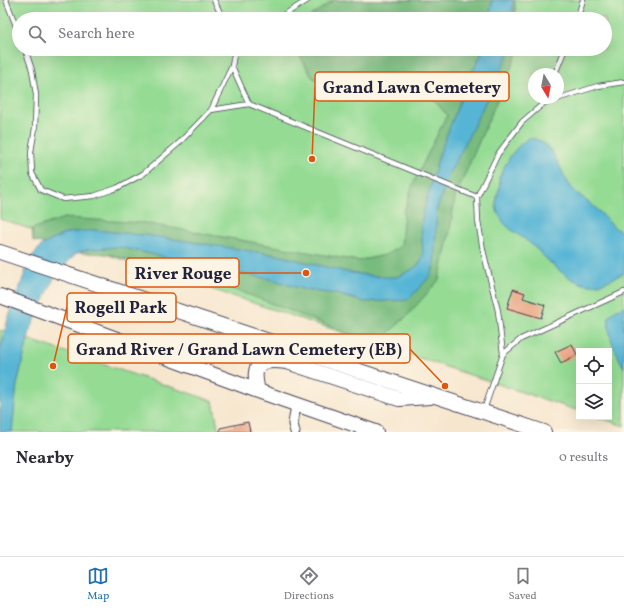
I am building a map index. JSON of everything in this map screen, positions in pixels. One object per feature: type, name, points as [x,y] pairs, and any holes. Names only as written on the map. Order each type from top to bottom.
[{"type":"main road","points":[[6,254],[544,432]]},
{"type":"main road","points":[[2,297],[296,405],[376,432]]},
{"type":"main road","points":[[258,391],[254,377],[255,371],[262,362],[271,360],[287,362],[399,399],[437,396]]},
{"type":"street","points":[[295,432],[293,424],[296,405]]},
{"type":"lane","points":[[6,0],[12,16]]},
{"type":"lane","points":[[214,0],[220,12]]},
{"type":"lane","points":[[288,12],[308,0]]},
{"type":"lane","points":[[579,12],[583,0]]},
{"type":"lane","points":[[27,56],[32,70],[36,95],[35,128],[31,152],[32,173],[41,190],[63,199],[94,196],[117,188],[143,174],[179,143],[211,110],[232,66],[234,56]]},
{"type":"lane","points":[[557,68],[562,56]]},
{"type":"lane","points":[[232,66],[249,104]]},
{"type":"lane","points":[[564,95],[598,86],[624,82]]},
{"type":"lane","points":[[211,110],[249,104],[477,197]]},
{"type":"lane","points":[[484,412],[503,354],[498,311],[483,250],[477,197],[498,154],[522,122],[541,104]]},
{"type":"lane","points":[[503,354],[521,339],[624,292]]},
{"type":"green space","points":[[0,0],[624,0],[624,426],[606,420],[612,420],[612,348],[576,348],[576,410],[0,219]]},
{"type":"green space","points":[[334,0],[515,0],[516,12],[316,12]]},
{"type":"green space","points":[[300,56],[516,56],[455,197],[450,230],[439,280],[405,318],[385,336],[363,339],[239,291],[107,254],[83,253],[33,241],[32,229],[64,218],[144,223],[358,261],[385,255],[401,246],[404,211],[413,184],[447,115],[428,93],[340,94],[312,77]]},
{"type":"green space","points":[[0,330],[213,401],[219,432],[0,432]]},
{"type":"water","points":[[492,0],[513,0],[513,12],[490,12]]},
{"type":"water","points":[[480,56],[508,56],[458,158],[449,173],[437,209],[434,265],[431,275],[408,300],[364,302],[336,294],[305,290],[274,280],[118,247],[85,250],[75,254],[54,278],[30,331],[17,385],[12,432],[0,432],[0,350],[8,319],[26,270],[34,254],[42,245],[66,233],[94,230],[153,236],[277,255],[351,273],[397,277],[413,269],[420,263],[423,255],[421,226],[423,213],[439,155],[468,80]]},
{"type":"water","points":[[529,138],[538,140],[545,144],[555,157],[571,187],[611,224],[624,233],[624,273],[615,278],[594,285],[576,281],[555,267],[531,244],[503,222],[496,208],[496,199],[500,182],[499,178],[511,155]]},
{"type":"water","points":[[624,306],[624,368],[610,337],[609,316],[617,309]]},
{"type":"building","points":[[513,289],[525,293],[523,298],[545,305],[541,318],[507,308]]},
{"type":"building","points":[[572,344],[576,356],[561,363],[555,352]]},
{"type":"building","points":[[248,422],[250,432],[220,432],[220,428]]},
{"type":"place","name":"Grand Lawn Cemetery","points":[[312,159]]},
{"type":"place","name":"River Rouge","points":[[306,273]]},
{"type":"place","name":"Rogell Park","points":[[53,366]]},
{"type":"place","name":"Grand River / Grand Lawn Cemetery (EB)","points":[[445,386]]}]
